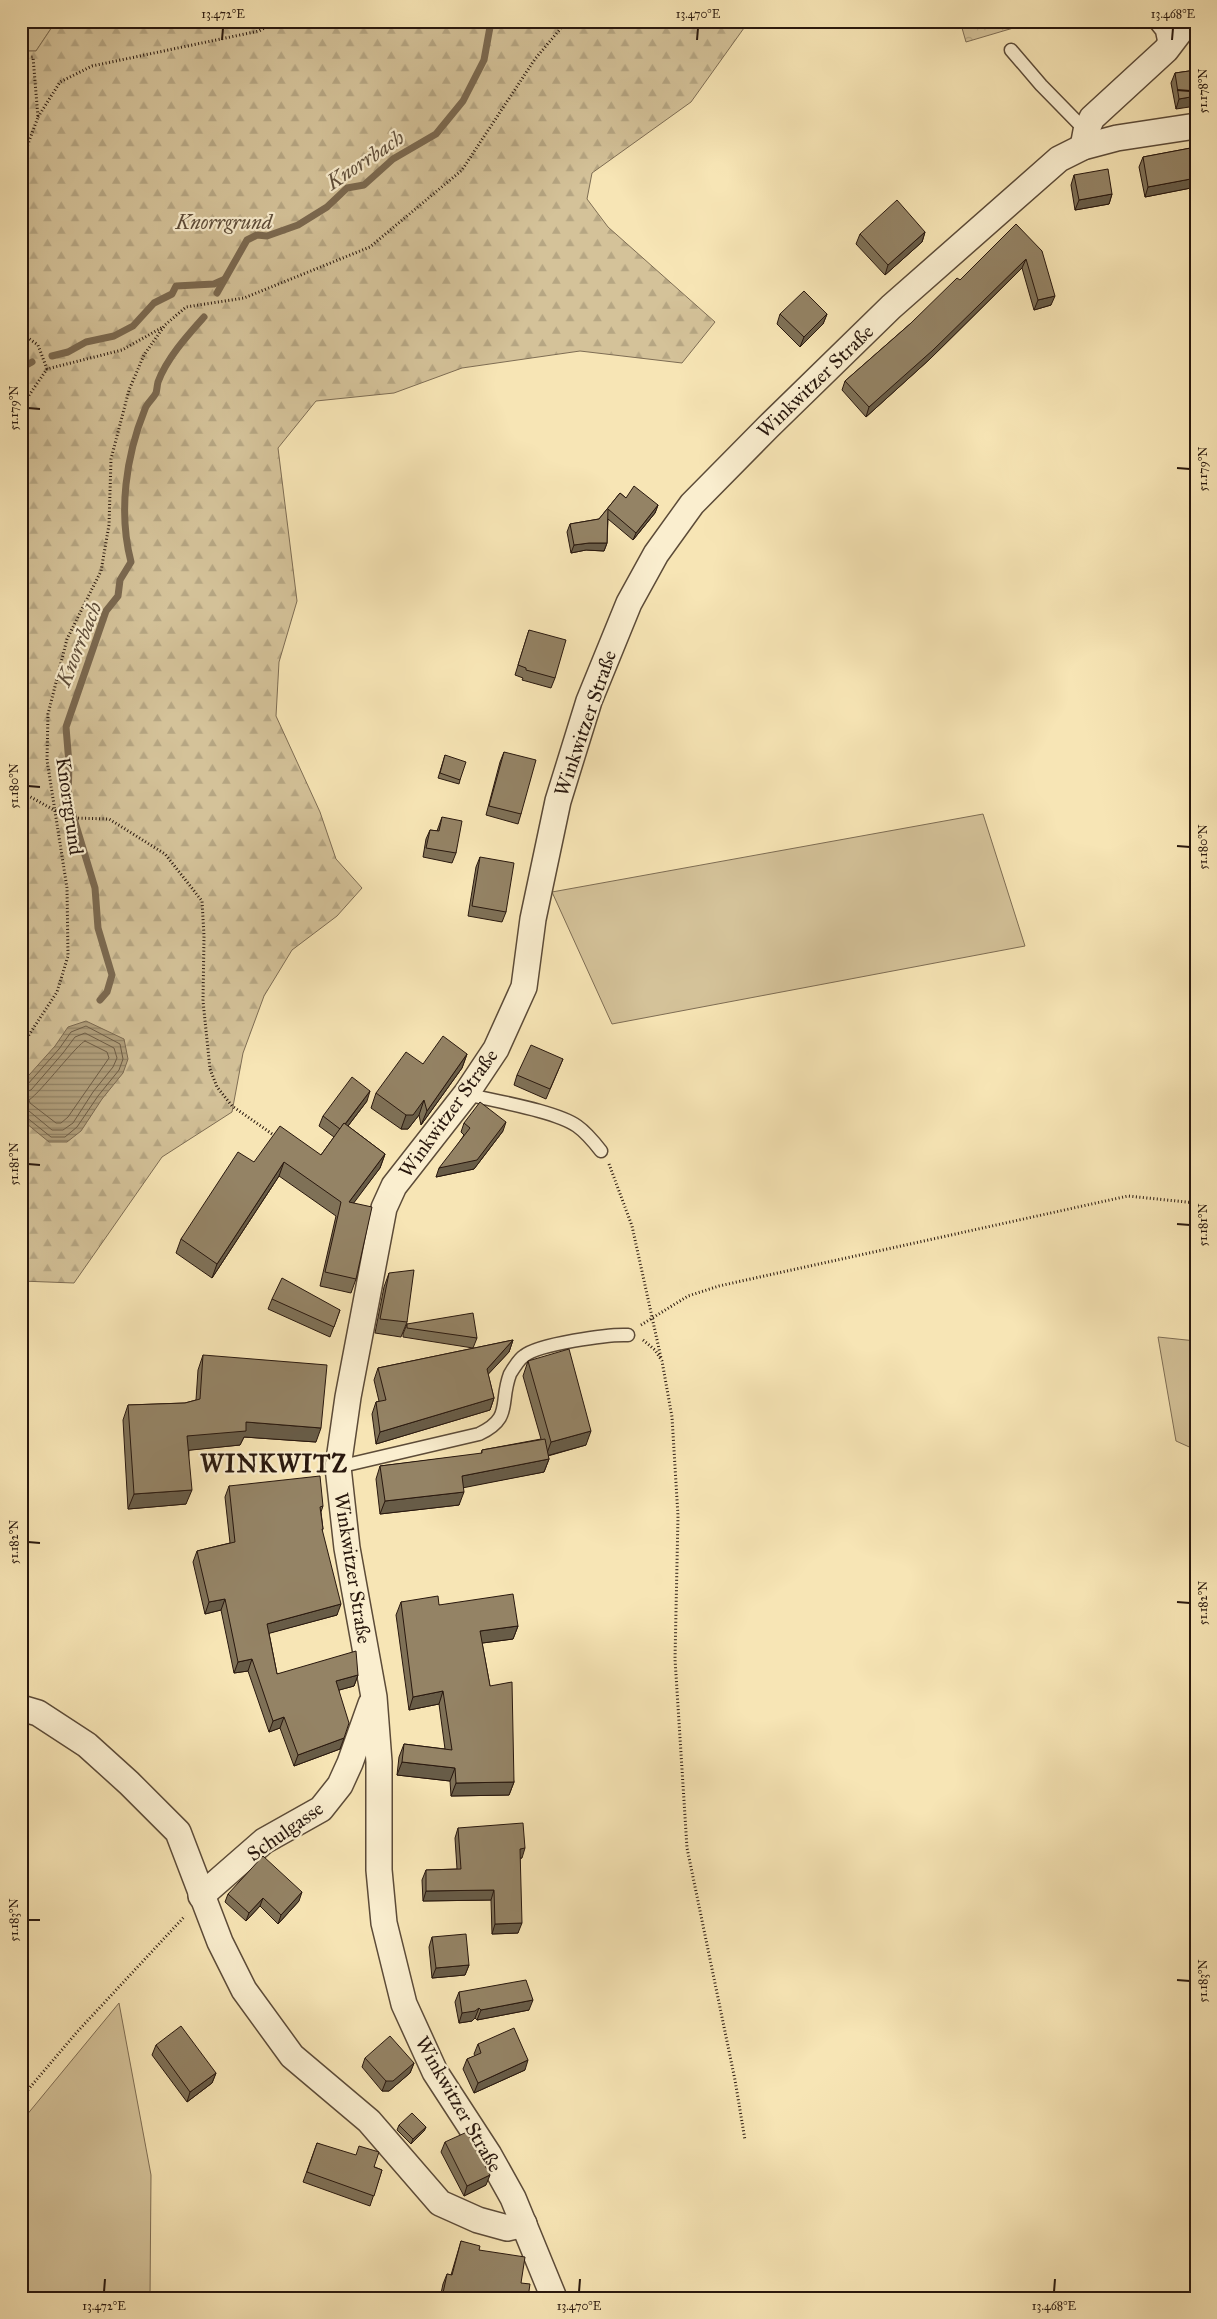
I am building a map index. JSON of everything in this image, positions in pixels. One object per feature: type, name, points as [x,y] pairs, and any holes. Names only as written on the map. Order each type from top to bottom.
[{"type":"street","points":[[1085,139],[1092,118],[1166,50],[1188,21]]},
{"type":"street","name":"Winkwitzer Straße","points":[[554,2298],[513,2198],[490,2155],[435,2072],[404,2004],[384,1923],[380,1870],[379,1762],[374,1697],[347,1548],[338,1467],[348,1397],[384,1208],[394,1186],[466,1094],[496,1050],[524,987],[533,919],[558,801],[589,701],[629,602],[656,554],[692,504],[768,426],[884,314],[1085,139],[1117,138],[1196,126]]},
{"type":"street","name":"Schulgasse","points":[[201,1896],[264,1841],[321,1809],[340,1785],[374,1697]]},
{"type":"street","points":[[21,1708],[38,1713],[87,1745],[178,1832],[220,1942],[244,1990],[292,2056],[369,2121],[440,2203],[478,2220],[507,2228],[524,2224]]},
{"type":"lane","points":[[1154,21],[1162,31],[1166,50]]},
{"type":"lane","points":[[1011,50],[1085,139]]},
{"type":"lane","points":[[466,1094],[543,1113],[576,1125],[590,1137],[601,1151]]},
{"type":"lane","points":[[338,1467],[479,1434],[491,1428],[500,1420],[511,1373],[524,1355],[591,1337],[628,1334]]},
{"type":"path","points":[[21,163],[38,116],[60,82],[92,66],[259,31],[277,21]]},
{"type":"path","name":"Knorrgrund","points":[[21,1047],[57,992],[68,956],[67,888],[47,760],[48,714],[67,639],[101,572],[109,525],[111,459],[129,390],[144,355],[165,325],[186,307],[244,298],[370,246],[462,170],[535,59],[567,21]]},
{"type":"path","points":[[21,58],[33,57],[38,116]]},
{"type":"path","points":[[21,407],[47,370],[122,350],[165,325]]},
{"type":"path","points":[[21,333],[38,345],[47,370]]},
{"type":"path","points":[[21,787],[28,795],[54,810],[74,818],[109,819],[166,854],[202,901],[204,936],[203,1001],[210,1069],[217,1087],[232,1106],[280,1140]]},
{"type":"path","points":[[601,1151],[610,1166],[632,1226],[662,1361],[672,1417],[678,1516],[675,1659],[687,1848],[735,2080],[745,2140]]},
{"type":"path","points":[[628,1334],[688,1296],[719,1286],[1128,1196],[1196,1203]]},
{"type":"path","points":[[628,1334],[644,1341],[655,1350],[662,1361]]},
{"type":"path","points":[[21,2098],[77,2032],[179,1924],[201,1896]]},
{"type":"green space","points":[[21,21],[56,21],[36,51],[21,51]]},
{"type":"green space","name":"Knorrgrund","points":[[56,21],[749,21],[691,102],[592,173],[587,199],[608,227],[715,322],[682,363],[580,351],[462,368],[394,393],[316,401],[278,448],[297,601],[279,662],[276,716],[320,812],[336,859],[362,888],[337,916],[292,950],[264,996],[243,1053],[232,1112],[162,1157],[74,1283],[21,1281],[21,51],[36,51]]},
{"type":"green space","points":[[960,21],[1037,21],[966,42]]},
{"type":"green space","points":[[983,814],[1025,946],[612,1024],[552,892]]},
{"type":"green space","points":[[1158,1337],[1196,1341],[1196,1450],[1176,1441]]},
{"type":"green space","points":[[119,2003],[151,2175],[150,2298],[21,2298],[21,2122]]},
{"type":"water","points":[[86,1021],[124,1039],[128,1059],[123,1073],[102,1099],[81,1131],[67,1142],[49,1142],[21,1119],[21,1084],[55,1046],[68,1027]]},
{"type":"building","points":[[1196,70],[1196,96],[1179,99],[1175,73]]},
{"type":"building","points":[[1196,147],[1196,178],[1148,187],[1143,157]]},
{"type":"building","points":[[1108,169],[1112,194],[1079,200],[1074,175]]},
{"type":"building","points":[[897,200],[925,232],[888,265],[860,234]]},
{"type":"building","points":[[1016,224],[1042,251],[1055,296],[1038,300],[1026,259],[933,350],[869,407],[845,381],[910,324],[957,278],[960,280]]},
{"type":"building","points":[[804,291],[827,314],[804,337],[780,314]]},
{"type":"building","points":[[634,486],[658,505],[636,533],[608,509],[607,543],[574,545],[570,524],[599,519],[620,493],[626,498]]},
{"type":"building","points":[[529,630],[566,640],[555,678],[526,670],[526,668],[518,665]]},
{"type":"building","points":[[504,752],[536,760],[521,814],[489,806]]},
{"type":"building","points":[[445,755],[466,762],[460,780],[440,773]]},
{"type":"building","points":[[442,817],[462,821],[456,853],[426,848],[430,830],[439,831]]},
{"type":"building","points":[[480,857],[514,863],[506,912],[472,906]]},
{"type":"building","points":[[443,1036],[467,1054],[427,1111],[424,1100],[413,1115],[406,1115],[376,1093],[406,1052],[423,1064]]},
{"type":"building","points":[[531,1045],[563,1059],[550,1089],[517,1075]]},
{"type":"building","points":[[352,1077],[370,1091],[340,1129],[323,1116]]},
{"type":"building","points":[[480,1102],[506,1122],[477,1160],[439,1168],[470,1128],[464,1123]]},
{"type":"building","points":[[344,1123],[385,1154],[349,1202],[372,1207],[356,1279],[325,1272],[341,1202],[284,1162],[217,1264],[181,1239],[238,1152],[254,1162],[280,1126],[321,1155]]},
{"type":"building","points":[[414,1270],[407,1322],[380,1319],[389,1273]]},
{"type":"building","points":[[282,1278],[340,1310],[334,1327],[272,1299]]},
{"type":"building","points":[[473,1313],[477,1338],[407,1328],[407,1324]]},
{"type":"building","points":[[513,1340],[487,1369],[494,1398],[380,1432],[376,1402],[386,1400],[378,1368]]},
{"type":"building","points":[[569,1349],[591,1431],[551,1442],[528,1361]]},
{"type":"building","points":[[203,1355],[327,1365],[321,1428],[246,1422],[246,1431],[187,1436],[192,1490],[134,1494],[128,1405],[185,1403],[200,1399]]},
{"type":"building","points":[[545,1439],[549,1459],[462,1476],[464,1492],[385,1501],[380,1466],[482,1453],[482,1450]]},
{"type":"building","points":[[320,1476],[323,1506],[320,1507],[322,1529],[341,1604],[267,1624],[277,1674],[356,1651],[358,1675],[336,1681],[349,1723],[344,1738],[298,1755],[284,1717],[273,1721],[252,1659],[238,1662],[225,1599],[209,1602],[197,1551],[235,1542],[229,1486]]},
{"type":"building","points":[[513,1594],[518,1626],[480,1631],[490,1686],[512,1682],[514,1782],[456,1783],[455,1768],[402,1762],[404,1744],[452,1750],[443,1691],[413,1697],[401,1602],[438,1596],[439,1605]]},
{"type":"building","points":[[523,1823],[525,1848],[520,1849],[522,1923],[495,1924],[494,1890],[426,1891],[426,1870],[461,1869],[458,1828]]},
{"type":"building","points":[[263,1856],[302,1892],[281,1915],[263,1898],[249,1913],[228,1894]]},
{"type":"building","points":[[466,1934],[469,1965],[436,1968],[432,1937]]},
{"type":"building","points":[[526,1980],[533,2000],[481,2010],[479,2008],[475,2011],[462,2013],[459,1992]]},
{"type":"building","points":[[181,2026],[216,2073],[190,2092],[156,2045]]},
{"type":"building","points":[[514,2028],[528,2060],[478,2083],[467,2059],[481,2053],[478,2044]]},
{"type":"building","points":[[390,2036],[414,2063],[393,2081],[386,2081],[365,2058]]},
{"type":"building","points":[[412,2113],[426,2127],[413,2139],[399,2125]]},
{"type":"building","points":[[467,2132],[490,2175],[467,2186],[445,2142]]},
{"type":"building","points":[[317,2143],[356,2155],[359,2146],[379,2152],[374,2167],[382,2170],[374,2196],[307,2172]]},
{"type":"building","points":[[461,2241],[480,2246],[479,2250],[525,2257],[521,2283],[530,2284],[528,2298],[442,2298],[447,2274],[452,2275]]},
{"type":"waterway","name":"Knorrbach","points":[[217,293],[247,240],[257,235],[267,236],[298,225],[327,207],[347,188],[364,185],[393,159],[436,134],[463,101],[484,60],[490,27],[497,21]]},
{"type":"waterway","points":[[52,356],[68,352],[86,342],[114,336],[133,326],[154,303],[172,294],[176,286],[214,284],[223,280]]},
{"type":"waterway","name":"Knorrbach","points":[[100,1000],[107,992],[112,975],[98,928],[95,888],[68,799],[69,764],[66,727],[106,611],[118,596],[120,580],[131,562],[125,524],[126,484],[138,427],[146,407],[156,393],[158,382],[167,364],[204,317]]},
{"type":"waterway","points":[[21,368],[32,362]]},
{"type":"district","name":"WINKWITZ","points":[[274,1463]]}]
